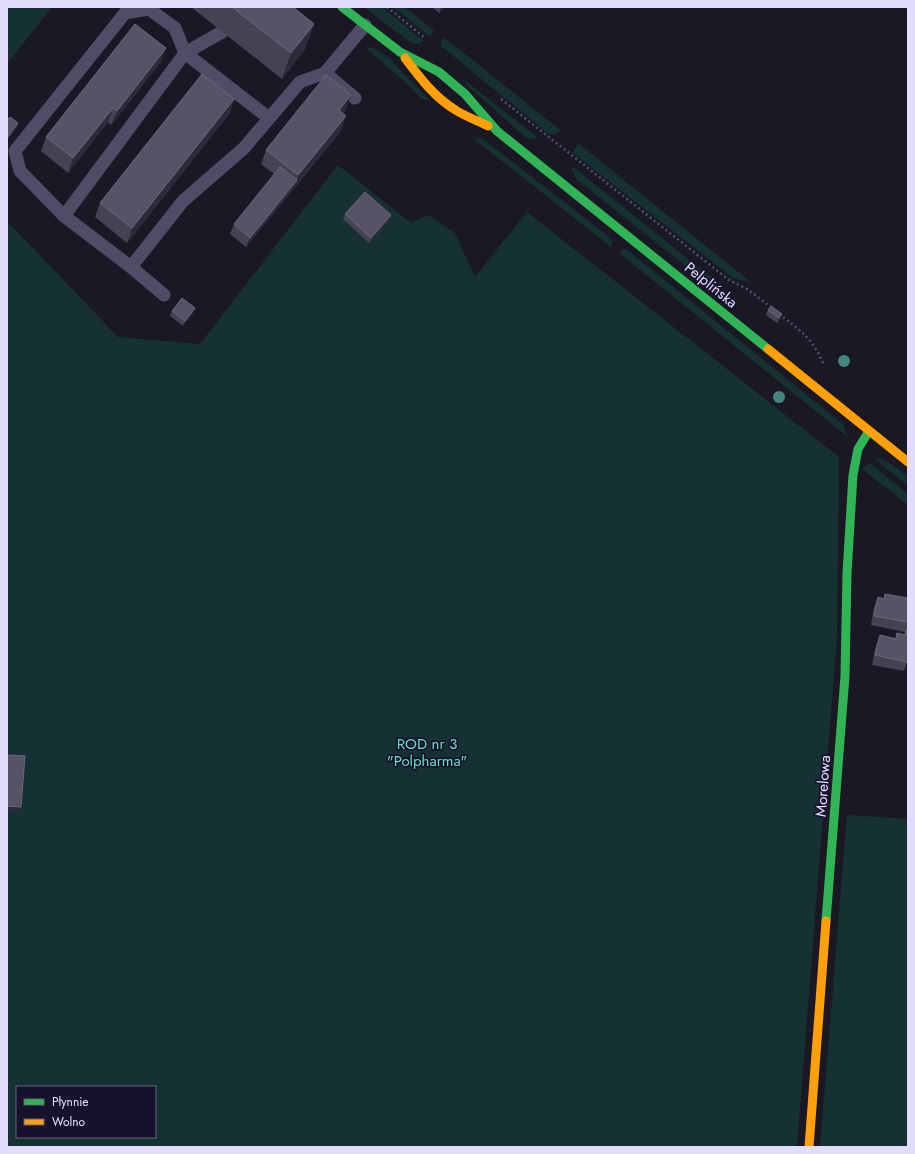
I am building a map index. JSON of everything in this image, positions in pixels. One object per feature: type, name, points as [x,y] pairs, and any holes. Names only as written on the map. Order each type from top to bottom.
[{"type":"main road","name":"Pelplińska","points":[[342,7],[400,52],[439,72],[465,94],[496,131],[908,462]]},
{"type":"main road","name":"Pelplińska","points":[[400,52],[429,89],[453,109],[496,131]]},
{"type":"main road","name":"Morelowa","points":[[809,1147],[844,684],[847,574],[853,475],[858,449],[870,430]]},
{"type":"lane","points":[[164,295],[131,267],[64,216],[20,171],[15,151],[125,13],[150,9],[175,28],[185,53],[270,118]]},
{"type":"lane","points":[[131,267],[183,201],[244,148],[300,82],[325,73],[365,25]]},
{"type":"lane","points":[[64,216],[185,53],[222,32]]},
{"type":"lane","points":[[325,73],[355,98]]},
{"type":"path","points":[[387,7],[427,40]]},
{"type":"path","points":[[501,98],[729,280],[752,293],[805,334],[819,353],[823,363]]},
{"type":"green space","points":[[7,7],[52,7],[7,64]]},
{"type":"green space","points":[[364,7],[382,7],[424,41],[419,44],[411,43]]},
{"type":"green space","points":[[393,7],[405,7],[434,31],[429,36]]},
{"type":"green space","points":[[445,38],[560,130],[557,134],[549,134],[441,46],[441,41]]},
{"type":"green space","points":[[372,47],[390,58],[430,100],[422,99],[366,48]]},
{"type":"green space","points":[[467,82],[537,137],[533,139],[525,137],[465,83]]},
{"type":"green space","points":[[482,138],[604,233],[612,240],[611,247],[474,139]]},
{"type":"green space","points":[[578,143],[752,283],[733,278],[573,153]]},
{"type":"green space","name":"ROD nr 3 \"Polpharma\"","points":[[338,165],[411,223],[429,215],[455,233],[475,277],[527,212],[839,457],[837,636],[797,1147],[7,1147],[7,221],[118,337],[200,344]]},
{"type":"green space","points":[[573,167],[722,286],[697,275],[576,179],[571,168]]},
{"type":"green space","points":[[623,249],[626,249],[843,424],[848,437],[619,253]]},
{"type":"green space","points":[[875,459],[882,459],[908,477],[908,486]]},
{"type":"green space","points":[[870,463],[908,494],[908,505],[862,469]]},
{"type":"green space","points":[[847,815],[908,819],[908,1147],[820,1147]]},
{"type":"building","points":[[232,7],[293,7],[314,24],[291,53]]},
{"type":"building","points":[[135,24],[166,48],[117,111],[113,108],[73,158],[46,137]]},
{"type":"building","points":[[202,74],[234,99],[132,228],[100,203]]},
{"type":"building","points":[[326,75],[351,95],[339,110],[346,116],[298,175],[266,150]]},
{"type":"building","points":[[10,117],[18,123],[7,138],[7,120]]},
{"type":"building","points":[[280,167],[297,180],[250,238],[234,224]]},
{"type":"building","points":[[365,192],[391,215],[371,238],[345,214]]},
{"type":"building","points":[[182,298],[195,308],[185,321],[172,311]]},
{"type":"building","points":[[771,306],[782,314],[779,318],[768,310]]},
{"type":"building","points":[[885,594],[908,598],[908,622],[874,616],[878,597],[884,599]]},
{"type":"building","points":[[906,630],[908,631],[907,662],[875,655],[880,635],[896,639],[897,633],[905,635]]},
{"type":"building","points":[[7,755],[25,756],[21,807],[7,806]]},
{"type":"traffic: fast","points":[[342,7],[400,52],[439,72],[465,94],[497,131],[768,349]]},
{"type":"traffic: fast","points":[[826,921],[845,676],[847,573],[853,475],[858,449],[869,431]]},
{"type":"traffic: slow","points":[[405,58],[422,80],[449,106],[488,126]]},
{"type":"traffic: slow","points":[[768,349],[908,462]]},
{"type":"traffic: slow","points":[[809,1147],[826,921]]}]
